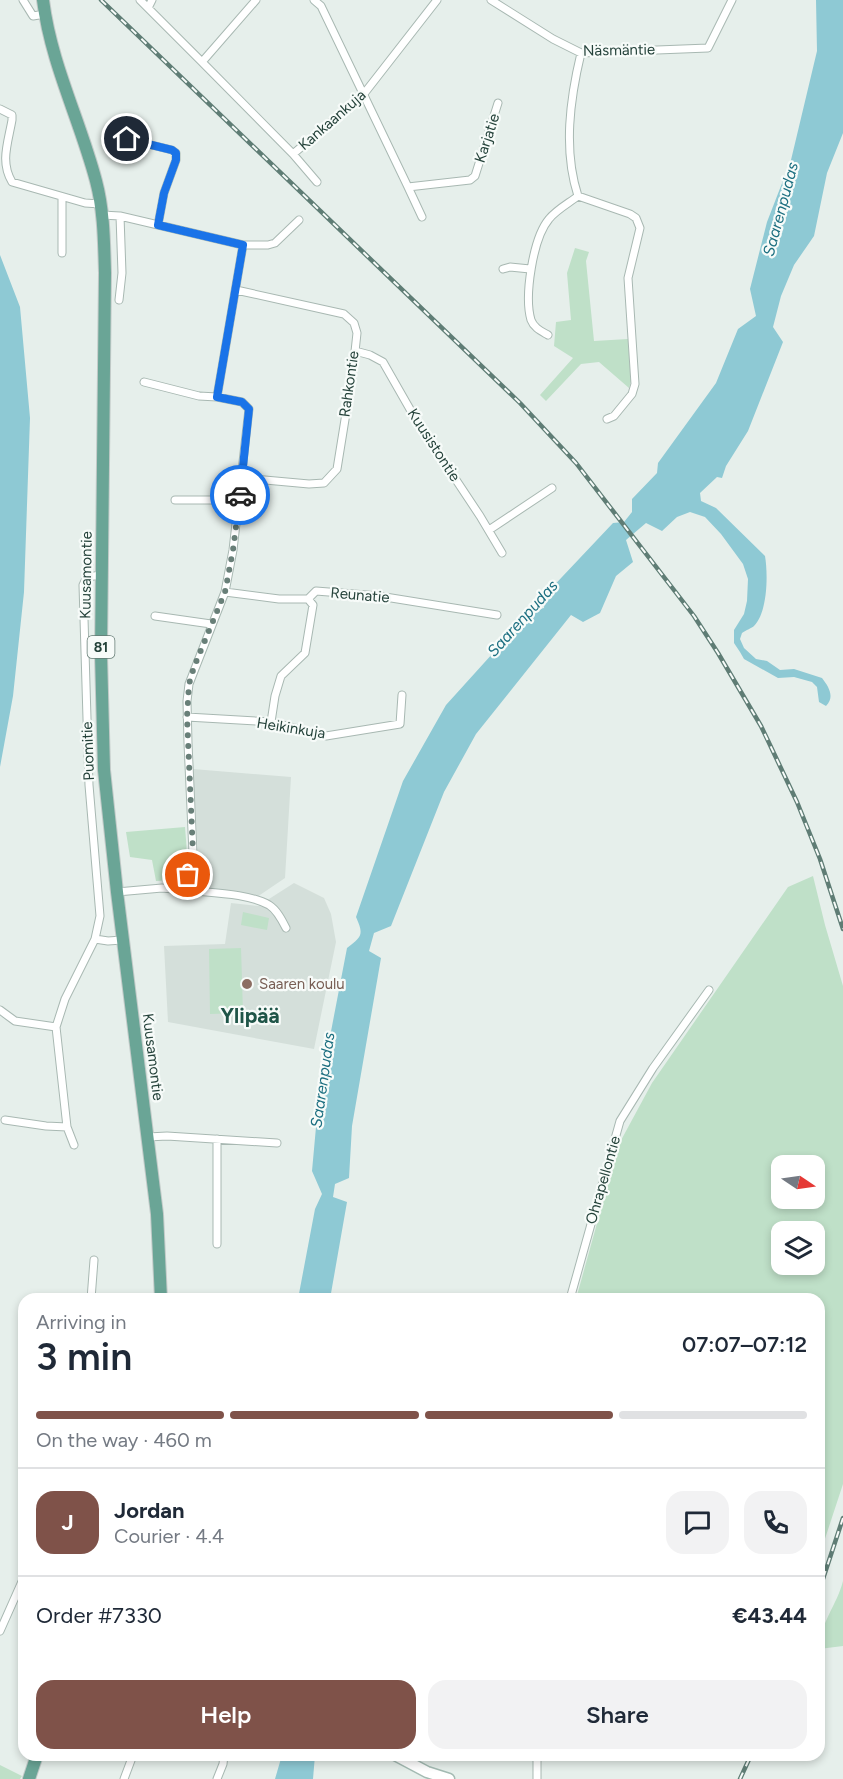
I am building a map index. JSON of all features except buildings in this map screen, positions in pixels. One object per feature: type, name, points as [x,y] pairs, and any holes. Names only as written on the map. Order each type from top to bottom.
[{"type":"main road","name":"Kuusamontie","points":[[43,0],[60,78],[88,154],[101,210],[105,285],[101,575],[101,714],[104,770],[122,940],[160,1239],[161,1293]]},
{"type":"main road","points":[[29,1779],[35,1761]]},
{"type":"main road","points":[[404,1761],[426,1775],[449,1779]]},
{"type":"street","points":[[23,0],[33,16],[45,14]]},
{"type":"street","points":[[140,0],[293,154]]},
{"type":"street","points":[[148,8],[152,0]]},
{"type":"street","points":[[202,62],[256,0]]},
{"type":"street","points":[[314,0],[321,6],[422,217]]},
{"type":"street","name":"Kankaankuja","points":[[317,182],[293,154],[363,95],[436,0]]},
{"type":"street","name":"Näsmäntie","points":[[491,0],[553,39],[581,53],[708,48],[732,0]]},
{"type":"street","points":[[578,196],[573,173],[569,117],[581,53]]},
{"type":"street","name":"Karjatie","points":[[408,187],[470,180],[475,176],[498,103]]},
{"type":"street","points":[[0,109],[12,115],[3,163],[5,173],[12,182],[85,203],[120,216],[243,245],[275,243],[299,220]]},
{"type":"street","points":[[127,139],[176,153],[176,160],[159,210],[158,225]]},
{"type":"street","points":[[548,335],[538,330],[531,319],[530,269],[544,227],[554,214],[578,196]]},
{"type":"street","points":[[578,196],[630,214],[636,218],[640,228],[628,278],[635,388],[614,416],[607,419]]},
{"type":"street","points":[[62,197],[62,253]]},
{"type":"street","points":[[119,300],[122,286],[120,216]]},
{"type":"street","points":[[217,397],[243,245]]},
{"type":"street","points":[[503,269],[510,267],[530,269]]},
{"type":"street","name":"Rahkontie","points":[[236,290],[344,314],[354,323],[357,333],[337,469],[324,483],[309,484],[242,478]]},
{"type":"street","name":"Kuusistontie","points":[[355,351],[383,362],[415,418],[489,530],[502,554]]},
{"type":"street","points":[[144,382],[199,396],[242,402],[249,409],[233,550],[225,592],[189,684],[187,717],[193,853],[184,890]]},
{"type":"street","points":[[489,530],[552,488]]},
{"type":"street","points":[[175,500],[239,500]]},
{"type":"street","name":"Puomitie","points":[[74,1145],[67,1127],[56,1027],[64,999],[95,939],[100,916],[89,785],[83,585],[87,577],[101,575]]},
{"type":"street","name":"Reunatie","points":[[225,592],[279,599],[308,599],[316,591],[378,596],[497,615]]},
{"type":"street","points":[[271,722],[281,676],[305,653],[313,604],[308,599]]},
{"type":"street","points":[[155,616],[212,624]]},
{"type":"street","name":"Heikinkuja","points":[[187,717],[271,722],[326,736],[400,724],[402,695]]},
{"type":"street","points":[[117,892],[162,888],[245,898],[270,906],[281,918],[286,928]]},
{"type":"street","points":[[95,939],[122,940]]},
{"type":"street","name":"Ohrapellontie","points":[[572,1293],[620,1121],[652,1068],[709,990]]},
{"type":"street","points":[[0,1010],[15,1022],[56,1027]]},
{"type":"street","points":[[5,1120],[67,1127]]},
{"type":"street","points":[[148,1137],[166,1136],[277,1143]]},
{"type":"street","points":[[217,1139],[217,1244]]},
{"type":"street","points":[[91,1293],[93,1260]]},
{"type":"street","points":[[0,1630],[18,1590]]},
{"type":"street","points":[[124,1779],[131,1761]]},
{"type":"street","points":[[217,1779],[223,1761]]},
{"type":"street","points":[[537,1761],[537,1779]]},
{"type":"shaded area","points":[[193,769],[291,777],[285,878],[257,897],[200,888]]},
{"type":"shaded area","name":"Saaren koulu","points":[[294,883],[324,898],[331,914],[336,942],[314,1049],[168,1022],[164,946],[225,944],[231,903],[258,906]]},
{"type":"green space","points":[[575,248],[589,252],[586,261],[594,341],[628,339],[631,381],[629,388],[599,362],[581,364],[546,401],[540,395],[573,358],[554,346],[556,322],[571,320],[567,273]]},
{"type":"green space","points":[[185,827],[187,847],[185,864],[176,876],[168,880],[156,881],[152,860],[130,857],[126,832]]},
{"type":"green space","points":[[813,876],[843,986],[843,1484],[825,1539],[825,1293],[578,1293],[619,1144],[652,1083],[788,887]]},
{"type":"green space","points":[[243,912],[269,918],[267,930],[241,925]]},
{"type":"green space","points":[[241,948],[243,1013],[210,1014],[209,949]]},
{"type":"green space","points":[[843,1581],[843,1646],[825,1648],[825,1623]]},
{"type":"green space","points":[[0,1765],[22,1776],[20,1779],[0,1779]]},
{"type":"water","name":"Saarenpudas","points":[[816,0],[843,0],[843,133],[827,173],[814,236],[794,265],[781,296],[773,327],[783,342],[748,431],[726,466],[722,478],[717,477],[700,493],[701,501],[716,508],[765,556],[767,582],[762,612],[753,627],[742,633],[740,639],[744,648],[756,659],[767,661],[780,670],[794,669],[822,678],[829,688],[831,696],[829,703],[826,706],[819,702],[817,687],[812,682],[794,677],[778,678],[744,659],[734,643],[734,630],[744,614],[748,579],[743,564],[705,517],[690,512],[677,517],[662,531],[646,523],[626,540],[633,562],[616,576],[600,613],[583,622],[571,615],[476,734],[444,792],[391,926],[374,933],[369,951],[381,958],[352,1126],[349,1178],[335,1184],[333,1197],[347,1202],[331,1293],[299,1293],[315,1209],[322,1194],[312,1171],[319,1094],[347,948],[360,935],[356,917],[403,781],[446,705],[531,611],[544,608],[545,595],[613,523],[624,522],[632,512],[632,499],[657,473],[658,463],[716,383],[738,329],[756,316],[750,289],[767,222],[791,160],[817,51]]},
{"type":"water","points":[[0,255],[20,307],[30,418],[24,592],[13,696],[0,767]]},
{"type":"water","points":[[280,1761],[314,1761],[313,1779],[275,1779]]},
{"type":"railway","points":[[101,0],[520,403],[576,463],[694,616],[761,726],[797,802],[820,859],[843,929]]},
{"type":"railway","points":[[825,1573],[843,1518]]},
{"type":"railway","points":[[740,1779],[748,1761]]},
{"type":"way so far","points":[[188,875],[193,853],[187,717],[189,684],[225,592],[240,495]]},
{"type":"place","name":"Saaren koulu","points":[[247,984]]},
{"type":"district","name":"Ylipää","points":[[250,1016]]},
{"type":"route","points":[[127,139],[176,153],[176,160],[159,210],[158,225],[243,245],[217,397],[242,402],[249,409],[240,495]]}]
